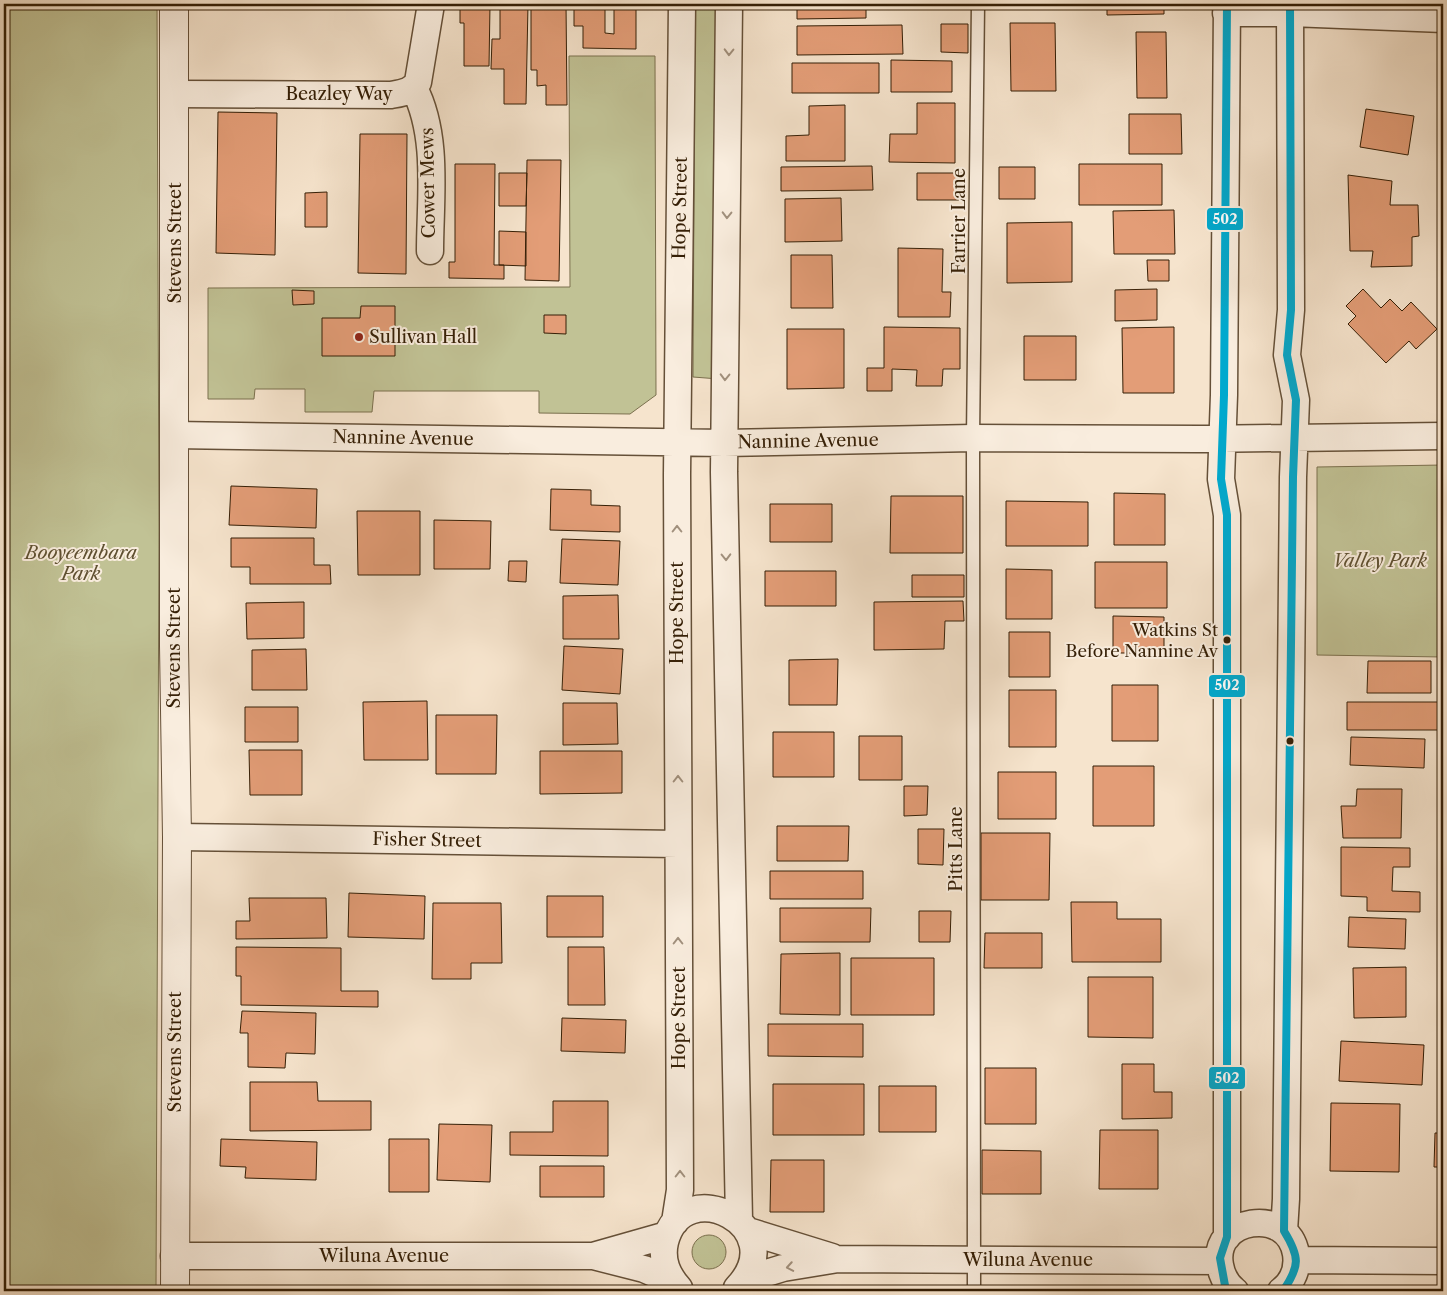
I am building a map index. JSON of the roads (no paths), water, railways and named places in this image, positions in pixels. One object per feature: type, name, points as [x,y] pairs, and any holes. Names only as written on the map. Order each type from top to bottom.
[{"type":"street","name":"Stevens Street","points":[[174,4],[174,435],[177,837],[175,1291]]},
{"type":"street","name":"Beazley Way","points":[[175,94],[391,95],[414,88],[421,69],[431,4]]},
{"type":"street","name":"Hope Street","points":[[680,1288],[665,1266],[663,1250],[671,1228],[680,1190],[677,441],[682,4]]},
{"type":"street","points":[[729,4],[724,443],[743,1226],[752,1243],[753,1256],[751,1269],[738,1286]]},
{"type":"street","points":[[1227,1272],[1226,515],[1221,479],[1227,8],[1290,8],[1443,19]]},
{"type":"street","points":[[1284,1231],[1296,400],[1287,355],[1291,310],[1290,8]]},
{"type":"street","name":"Cower Mews","points":[[414,88],[424,107],[430,131],[430,251]]},
{"type":"street","name":"Nannine Avenue","points":[[174,435],[724,443],[973,438],[1443,436]]},
{"type":"street","name":"Fisher Street","points":[[177,837],[678,844]]},
{"type":"street","name":"Wiluna Avenue","points":[[593,1256],[671,1228],[684,1214],[707,1208],[718,1209],[743,1226],[838,1259]]},
{"type":"street","points":[[1227,1272],[1241,1225],[1259,1222],[1276,1226],[1284,1231],[1295,1249],[1297,1260],[1293,1276],[1282,1291]]},
{"type":"street","name":"Wiluna Avenue","points":[[174,1256],[593,1256],[644,1269],[680,1288]]},
{"type":"street","name":"Wiluna Avenue","points":[[738,1286],[782,1268],[838,1259],[973,1260],[1227,1272]]},
{"type":"street","points":[[1297,1260],[1443,1261]]},
{"type":"lane","name":"Farrier Lane","points":[[973,438],[978,4]]},
{"type":"lane","name":"Pitts Lane","points":[[973,438],[974,1291]]},
{"type":"place","name":"Sullivan Hall","points":[[359,337]]},
{"type":"place","name":"Watkins St Before Nannine Av","points":[[1227,640]]},
{"type":"park label","name":"Valley Park","points":[[1380,561]]},
{"type":"park label","name":"Booyeembara Park","points":[[81,563]]}]
